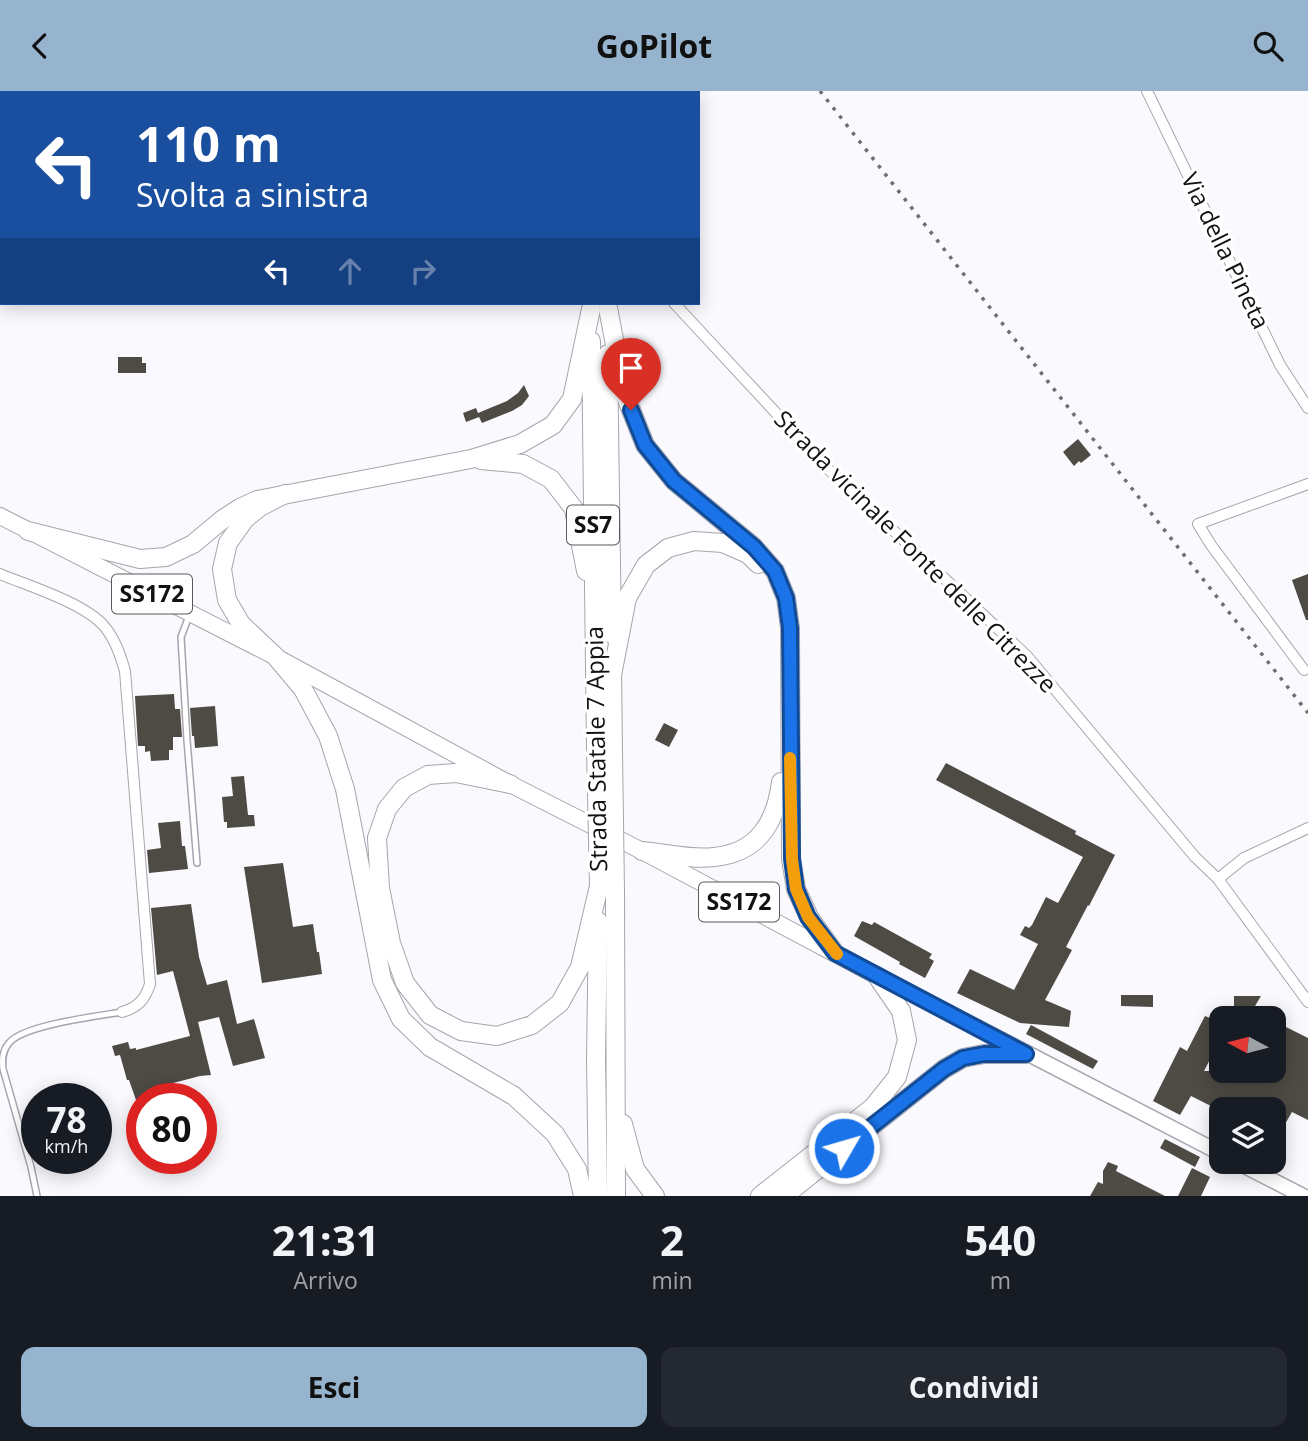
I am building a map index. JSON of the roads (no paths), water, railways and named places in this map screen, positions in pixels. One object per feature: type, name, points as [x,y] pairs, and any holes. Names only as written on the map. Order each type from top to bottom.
[{"type":"highway","points":[[28,531],[140,559],[166,557],[193,544],[223,519],[257,500],[471,459],[520,445],[553,425],[572,399],[599,306]]},
{"type":"highway","points":[[599,306],[624,392],[645,445],[674,481],[754,547],[775,571],[786,598],[790,628],[792,859],[796,889],[808,917],[835,953]]},
{"type":"highway","name":"Strada Statale 7 Appia","points":[[599,306],[594,613],[605,750],[607,889],[616,1101],[616,1196]]},
{"type":"highway","name":"Strada Statale 7 Appia","points":[[599,306],[612,675],[605,750]]},
{"type":"highway","points":[[471,459],[523,464],[551,479],[574,509],[594,613]]},
{"type":"highway","points":[[285,494],[260,507],[245,519],[228,543],[222,569],[227,600],[241,624],[276,657],[303,689],[328,736],[345,789],[382,980],[401,1019],[430,1047],[514,1096],[555,1134],[577,1169],[583,1196]]},
{"type":"highway","points":[[612,675],[627,598],[646,565],[668,548],[694,541],[723,543],[748,554],[768,576],[779,600],[782,629],[782,775],[778,802],[768,826],[753,842],[734,854],[712,858],[642,851]]},
{"type":"highway","points":[[510,784],[456,773],[428,775],[404,788],[387,809],[377,838],[380,888],[391,943],[405,983],[430,1015],[461,1031],[497,1036],[532,1025],[560,1003],[580,967],[607,889]]},
{"type":"highway","name":"Strada Statale 7 Appia","points":[[598,1196],[596,1058],[607,889]]},
{"type":"highway","points":[[760,1196],[873,1107],[897,1077],[907,1040],[901,1011],[877,976]]},
{"type":"highway","points":[[783,1196],[944,1069],[963,1058],[984,1054],[1026,1054]]},
{"type":"highway","points":[[616,1101],[635,1169],[655,1196]]},
{"type":"main road","name":"SS172","points":[[0,516],[276,657],[510,784],[1209,1147]]},
{"type":"main road","points":[[1260,1174],[1303,1196]]},
{"type":"street","name":"Via della Pineta","points":[[1147,91],[1280,365],[1308,408]]},
{"type":"street","name":"Strada vicinale Fonte delle Citrezze","points":[[676,305],[828,470],[1027,656],[1195,857],[1218,879],[1308,1002]]},
{"type":"street","points":[[1304,670],[1198,524],[1308,484]]},
{"type":"street","points":[[0,574],[83,608],[103,624],[117,646],[125,671],[150,984],[147,995],[140,1003],[121,1012]]},
{"type":"street","points":[[1218,879],[1244,858],[1308,828]]},
{"type":"lane","points":[[190,613],[181,637],[197,863]]},
{"type":"lane","points":[[37,1196],[32,1167],[3,1069],[2,1061],[8,1043],[23,1033],[72,1020],[121,1012]]},
{"type":"railway","points":[[820,91],[1308,713]]}]
